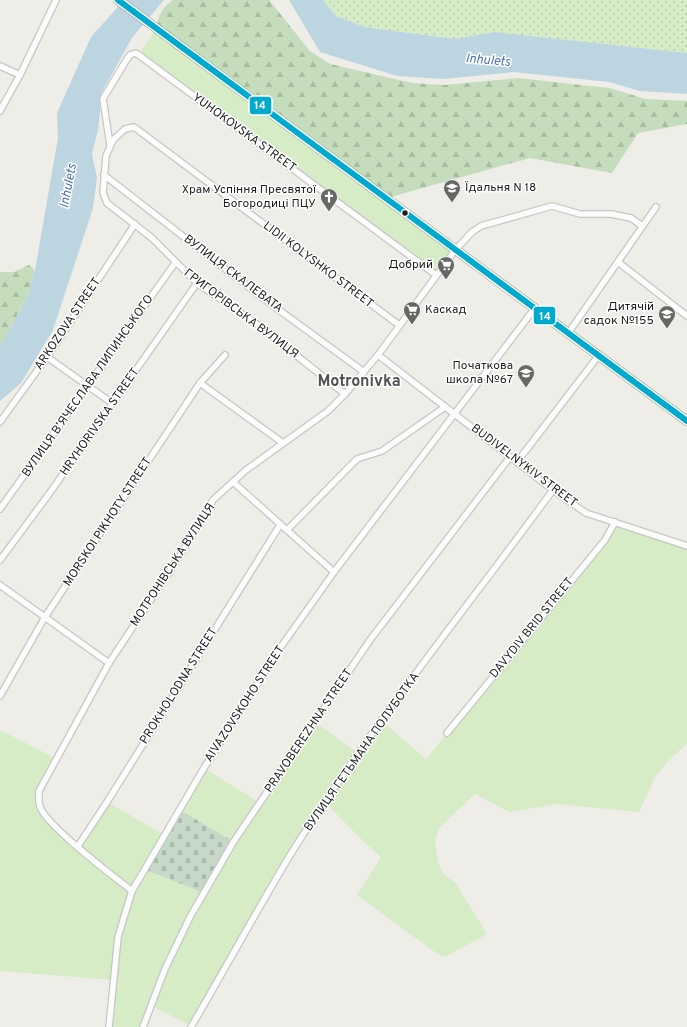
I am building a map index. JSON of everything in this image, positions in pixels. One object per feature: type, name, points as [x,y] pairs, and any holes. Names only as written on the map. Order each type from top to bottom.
[{"type":"street","points":[[0,111],[20,75],[56,0]]},
{"type":"street","points":[[118,0],[569,332],[687,421]]},
{"type":"street","name":"YUHOKOVSKA STREET","points":[[110,145],[103,99],[127,59],[130,55],[136,53],[436,275]]},
{"type":"street","points":[[0,66],[20,75]]},
{"type":"street","name":"LIDII KOLYSHKO STREET","points":[[104,176],[106,156],[110,145],[125,129],[134,127],[399,325]]},
{"type":"street","name":"ГРИГОРІВСЬКА ВУЛИЦЯ","points":[[104,176],[103,193],[106,204],[135,224],[197,283],[258,325],[345,394]]},
{"type":"street","name":"ВУЛИЦЯ СКАЛЕВАТА","points":[[104,176],[264,299],[364,372]]},
{"type":"street","name":"МОТРОНІВСЬКА ВУЛИЦЯ","points":[[132,891],[45,816],[38,801],[39,791],[108,663],[181,554],[209,506],[233,482],[264,456],[328,411],[345,394],[378,355],[456,249],[472,232],[481,226],[552,206],[580,214],[611,214],[631,218],[642,226]]},
{"type":"street","points":[[569,332],[656,207]]},
{"type":"street","name":"ARKOZOVA STREET","points":[[0,422],[47,357],[135,224]]},
{"type":"street","points":[[618,262],[687,316]]},
{"type":"street","name":"ВУЛИЦЯ В’ЯЧЕСЛАВА ЛИПИНСЬКОГО","points":[[0,508],[175,263]]},
{"type":"street","name":"HRYHORIVSKA STREET","points":[[0,560],[50,494],[197,283]]},
{"type":"street","name":"AIVAZOVSKOHO STREET","points":[[109,1027],[118,937],[132,891],[204,768],[278,651],[334,572],[535,308]]},
{"type":"street","name":"MORSKOI PIKHOTY STREET","points":[[0,696],[45,617],[200,383],[225,355]]},
{"type":"street","name":"BUDIVELNYKIV STREET","points":[[378,355],[553,490],[586,513],[599,519],[615,522],[687,546]]},
{"type":"street","points":[[517,462],[599,355]]},
{"type":"street","points":[[47,357],[112,403]]},
{"type":"street","points":[[200,383],[283,443]]},
{"type":"street","points":[[287,530],[357,459],[382,451],[445,407]]},
{"type":"street","name":"PRAVOBEREZHNA STREET","points":[[143,1027],[165,969],[190,917],[234,841],[370,640],[510,457]]},
{"type":"street","points":[[233,482],[334,572]]},
{"type":"street","name":"ВУЛИЦЯ ГЕТЬМАНА ПОЛУБОТКА","points":[[191,1027],[293,852],[343,776],[401,694],[553,490]]},
{"type":"street","name":"DAVYDIV BRID STREET","points":[[447,733],[605,540],[615,522]]},
{"type":"street","name":"PROKHOLODNA STREET","points":[[78,846],[280,524]]},
{"type":"street","points":[[0,585],[108,663]]},
{"type":"green space","points":[[173,0],[269,0],[310,51],[330,64],[412,83],[444,85],[518,78],[609,88],[646,99],[687,101],[687,124],[638,133],[612,173],[530,158],[387,198],[156,29],[161,12]]},
{"type":"green space","points":[[323,0],[687,0],[687,53],[495,32],[455,39],[364,27],[336,16]]},
{"type":"green space","points":[[156,29],[456,249],[436,275],[139,54]]},
{"type":"green space","points":[[29,265],[35,270],[27,297],[0,347],[0,272],[14,272]]},
{"type":"green space","points":[[615,522],[687,546],[687,744],[673,756],[655,777],[639,812],[558,804],[509,812],[475,794],[439,828],[435,841],[438,863],[445,876],[455,882],[487,934],[445,957],[439,955],[357,895],[381,857],[326,803],[293,852],[192,1026],[151,1006],[143,1027],[109,1027],[114,980],[0,971],[0,730],[57,759],[39,791],[40,807],[77,846],[107,802],[165,835],[146,870],[204,893],[234,842],[180,810],[204,768],[260,803],[315,722],[359,754],[382,721],[426,759],[605,540]]},
{"type":"green space","points":[[180,810],[234,841],[204,893],[145,870]]},
{"type":"water","name":"Inhulets","points":[[124,0],[164,0],[132,38],[102,92],[98,130],[92,154],[97,178],[93,208],[53,330],[21,383],[0,401],[0,347],[27,297],[35,270],[58,138],[57,113],[91,37]]},
{"type":"water","name":"Inhulets","points":[[289,0],[323,0],[336,16],[364,27],[455,39],[495,32],[687,53],[687,94],[640,91],[609,82],[514,72],[443,79],[397,76],[320,52]]},
{"type":"transit line","name":"14","points":[[118,0],[687,421]]},
{"type":"place","name":"Їдальня N 18","points":[[452,203]]},
{"type":"place","name":"Храм Успіння Пресвятої Богородиці ПЦУ","points":[[329,212]]},
{"type":"place","name":"Добрий","points":[[446,280]]},
{"type":"place","name":"Каскад","points":[[412,325]]},
{"type":"place","name":"Дитячій садок №155","points":[[667,329]]},
{"type":"place","name":"Початкова школа №67","points":[[526,388]]},
{"type":"district","name":"Motronivka","points":[[359,382]]}]
